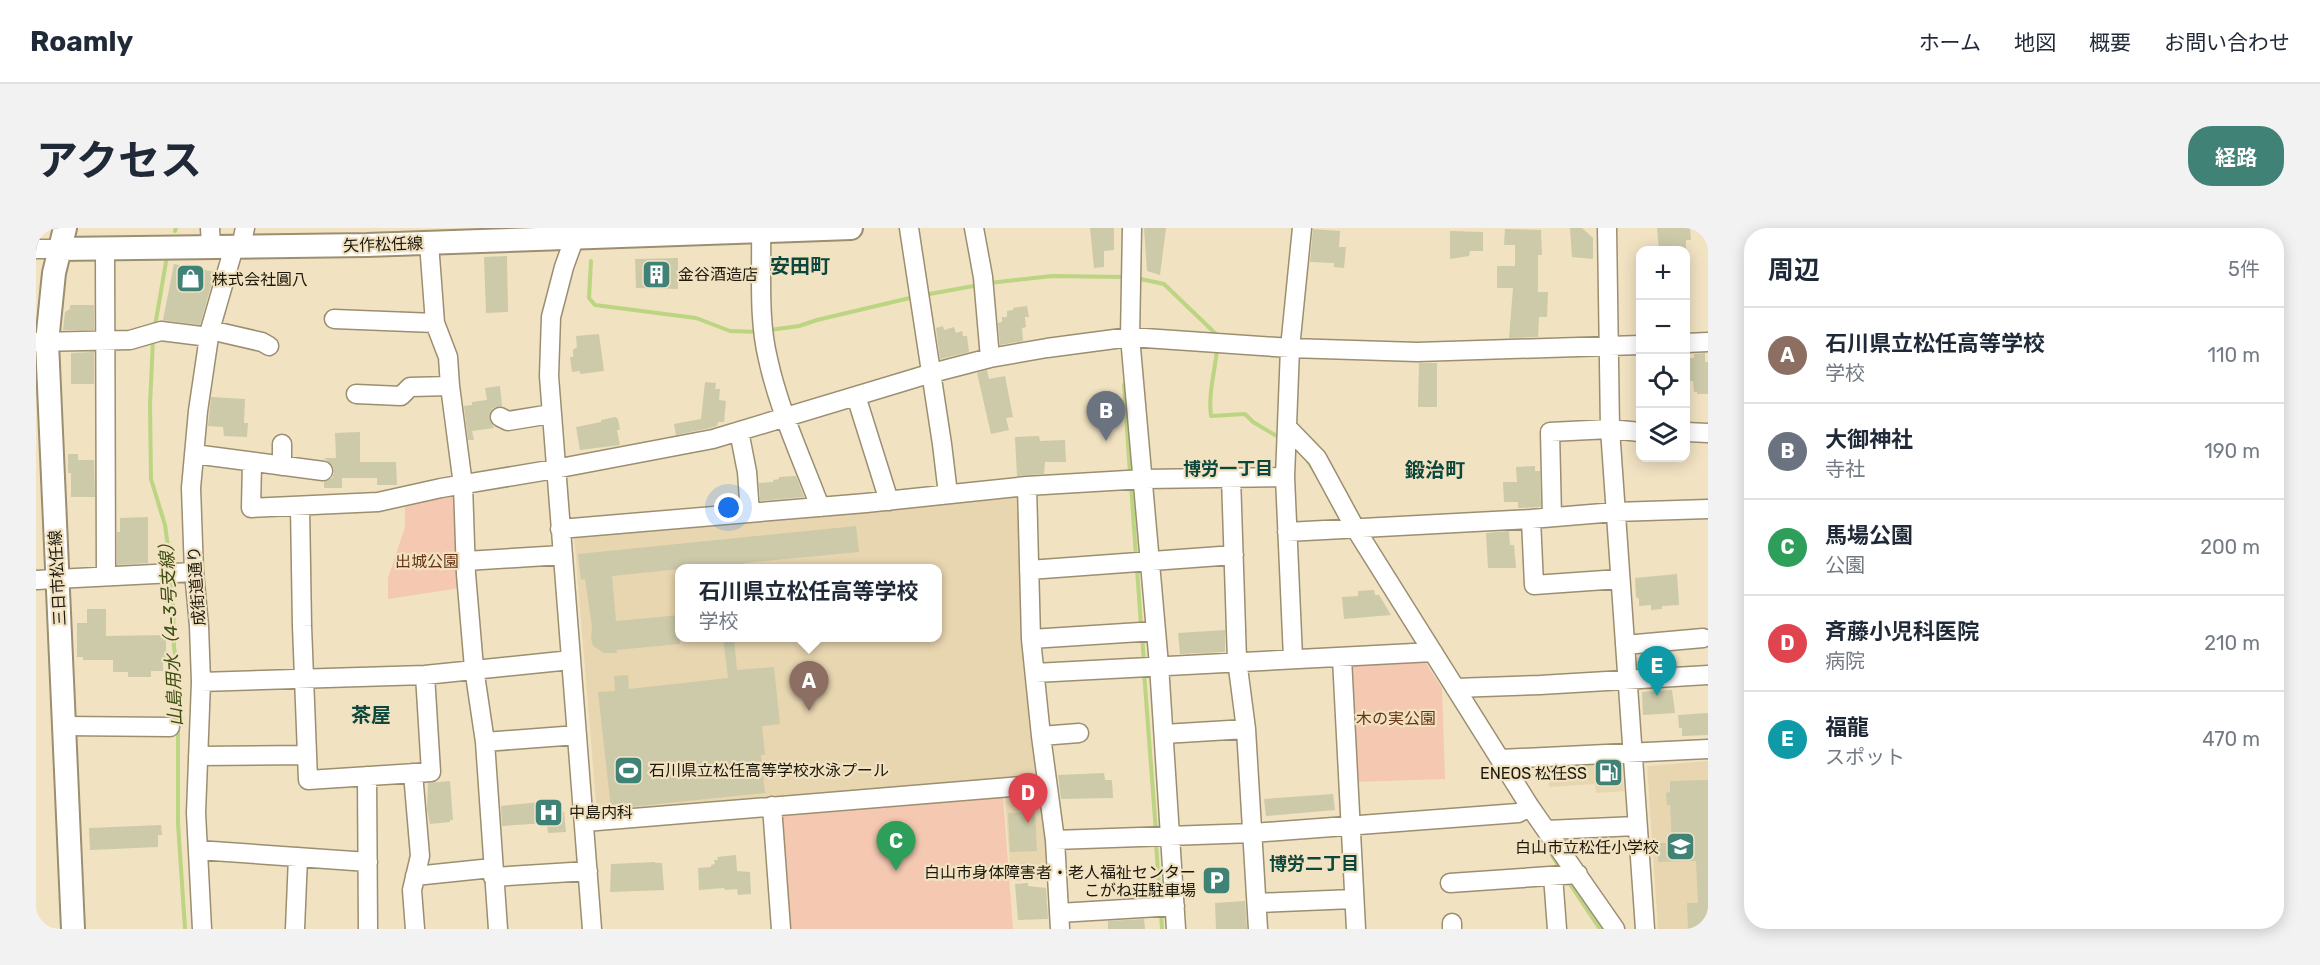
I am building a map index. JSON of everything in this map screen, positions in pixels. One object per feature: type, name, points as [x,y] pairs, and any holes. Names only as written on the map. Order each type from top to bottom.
[{"type":"main road","name":"矢作松任線","points":[[62,238],[105,249],[228,239],[429,243],[577,232],[850,228]]},
{"type":"main road","name":"三日市松任線","points":[[62,238],[41,342],[46,580],[63,726],[73,929]]},
{"type":"street","points":[[909,228],[948,494]]},
{"type":"street","points":[[974,228],[983,283],[990,358]]},
{"type":"street","points":[[1132,228],[1130,337],[1135,480],[1148,666],[1164,734],[1160,836],[1165,907],[1176,929]]},
{"type":"street","points":[[1293,658],[1285,477],[1290,348],[1302,228]]},
{"type":"street","points":[[1607,228],[1615,512],[1645,929]]},
{"type":"street","points":[[761,231],[767,359],[820,507]]},
{"type":"street","points":[[577,232],[564,267],[551,317],[549,376],[592,929]]},
{"type":"street","points":[[36,249],[62,238]]},
{"type":"street","name":"成街道通り","points":[[202,929],[196,813],[201,682],[200,626],[194,572],[191,488],[210,334],[228,239]]},
{"type":"street","points":[[429,243],[435,323],[448,357],[463,485],[474,668],[485,742],[498,929]]},
{"type":"street","points":[[105,249],[106,576]]},
{"type":"street","points":[[334,319],[435,323]]},
{"type":"street","points":[[41,342],[130,340],[155,333],[210,334],[262,342],[269,346]]},
{"type":"street","points":[[252,463],[251,508],[378,502],[441,488],[713,439],[932,373],[990,358],[1130,337],[1290,348],[1417,352],[1636,345]]},
{"type":"street","points":[[1690,343],[1708,342]]},
{"type":"street","points":[[356,394],[401,396],[410,387],[450,386]]},
{"type":"street","points":[[856,396],[889,501]]},
{"type":"street","points":[[500,417],[508,421],[551,414]]},
{"type":"street","points":[[1287,427],[1317,458],[1356,528],[1530,807],[1615,929]]},
{"type":"street","points":[[1552,517],[1550,432],[1611,429],[1636,432]]},
{"type":"street","points":[[739,431],[747,472],[750,513]]},
{"type":"street","points":[[1690,432],[1708,433]]},
{"type":"street","points":[[282,444],[282,466]]},
{"type":"street","points":[[194,454],[323,471]]},
{"type":"street","points":[[1231,477],[1237,660],[1246,729],[1258,929]]},
{"type":"street","points":[[560,529],[889,501],[1027,486],[1135,480],[1285,477]]},
{"type":"street","points":[[1027,486],[1031,639],[1055,840],[1060,921],[1165,907]]},
{"type":"street","points":[[300,506],[308,780],[431,772],[425,675]]},
{"type":"street","points":[[1287,532],[1708,508]]},
{"type":"street","points":[[1531,519],[1534,585],[1619,579]]},
{"type":"street","points":[[466,561],[562,555]]},
{"type":"street","points":[[1029,570],[1234,555]]},
{"type":"street","points":[[46,580],[194,572]]},
{"type":"street","points":[[1031,639],[1145,632]]},
{"type":"street","points":[[1625,645],[1703,639]]},
{"type":"street","points":[[1035,673],[1237,660],[1342,658],[1433,652]]},
{"type":"street","points":[[1342,658],[1356,929]]},
{"type":"street","points":[[201,682],[425,675],[474,668],[571,660]]},
{"type":"street","points":[[1455,688],[1708,675]]},
{"type":"street","points":[[63,726],[170,726]]},
{"type":"street","points":[[1164,734],[1246,729]]},
{"type":"street","points":[[1041,736],[1079,733]]},
{"type":"street","points":[[485,742],[577,735]]},
{"type":"street","points":[[1501,759],[1708,749]]},
{"type":"street","points":[[198,756],[307,755]]},
{"type":"street","points":[[413,773],[420,856],[412,890],[415,929]]},
{"type":"street","points":[[367,776],[368,929]]},
{"type":"street","points":[[585,822],[1047,784]]},
{"type":"street","points":[[772,806],[781,929]]},
{"type":"street","points":[[1055,840],[1253,833],[1518,813],[1530,807]]},
{"type":"street","points":[[1546,830],[1637,826]]},
{"type":"street","points":[[198,850],[368,862]]},
{"type":"street","points":[[295,929],[298,857]]},
{"type":"street","points":[[415,876],[588,871]]},
{"type":"street","points":[[1450,883],[1578,874]]},
{"type":"street","points":[[1553,876],[1557,929]]},
{"type":"street","points":[[1257,903],[1353,899]]},
{"type":"shaded area","points":[[1015,493],[1021,499],[1022,643],[1037,778],[597,814],[574,535]]},
{"type":"shaded area","name":"ENEOS 松任SS","points":[[1621,757],[1624,791],[1596,793],[1595,784],[1549,787],[1547,761]]},
{"type":"shaded area","name":"白山市立松任小学校","points":[[1708,761],[1708,929],[1658,929],[1647,766]]},
{"type":"shaded area","points":[[1038,795],[1048,806],[1053,880],[1011,881],[1005,797]]},
{"type":"green space","name":"出城公園","points":[[455,486],[460,588],[388,599],[388,578],[405,527],[405,496]]},
{"type":"green space","name":"木の実公園","points":[[1424,660],[1442,688],[1445,779],[1354,782],[1350,664]]},
{"type":"green space","points":[[1003,797],[1013,929],[788,929],[778,813]]},
{"type":"building","points":[[1090,228],[1114,228],[1114,250],[1104,251],[1104,267],[1094,268]]},
{"type":"building","points":[[1144,228],[1166,228],[1160,275],[1147,271]]},
{"type":"building","points":[[1570,228],[1582,228],[1593,238],[1593,259],[1572,257]]},
{"type":"building","points":[[1657,228],[1690,228],[1691,240],[1686,240],[1686,246],[1659,246]]},
{"type":"building","points":[[1313,229],[1340,231],[1339,247],[1346,247],[1344,268],[1334,267],[1334,263],[1310,262]]},
{"type":"building","points":[[1505,229],[1541,230],[1542,255],[1538,255],[1538,292],[1548,292],[1547,317],[1539,317],[1538,337],[1509,338],[1513,288],[1497,288],[1497,266],[1515,266],[1515,245],[1504,245]]},
{"type":"building","points":[[1450,231],[1483,232],[1483,251],[1470,251],[1469,256],[1450,259]]},
{"type":"building","points":[[507,256],[508,312],[486,313],[484,257]]},
{"type":"building","name":"金谷酒造店","points":[[678,258],[678,289],[636,288],[635,259]]},
{"type":"building","points":[[174,264],[215,272],[200,325],[163,320]]},
{"type":"building","points":[[70,305],[94,305],[94,330],[63,330],[65,312],[70,309]]},
{"type":"building","points":[[1027,306],[1029,317],[1025,317],[1026,327],[1022,328],[1023,341],[1000,345],[998,323],[1002,322],[1002,317],[1007,317],[1007,311],[1013,308]]},
{"type":"building","points":[[943,326],[944,330],[954,327],[956,333],[962,331],[963,336],[967,336],[969,352],[940,359],[936,328]]},
{"type":"building","points":[[599,334],[604,371],[580,374],[580,371],[572,372],[570,357],[573,357],[573,350],[577,347],[576,336]]},
{"type":"building","points":[[94,352],[94,384],[71,384],[71,353]]},
{"type":"building","points":[[1705,353],[1705,362],[1708,362],[1708,394],[1694,392],[1693,381],[1690,381],[1690,358],[1694,358],[1694,354]]},
{"type":"building","points":[[1419,363],[1437,363],[1437,407],[1418,407]]},
{"type":"building","points":[[987,370],[989,379],[1005,376],[1013,417],[1006,418],[1009,430],[991,434],[977,373]]},
{"type":"building","points":[[705,382],[716,383],[715,389],[720,389],[719,400],[726,401],[724,422],[718,422],[717,426],[710,428],[676,435],[674,424],[701,419]]},
{"type":"building","points":[[500,386],[502,406],[493,408],[489,417],[494,428],[472,431],[474,440],[468,440],[464,406],[472,405],[472,402],[487,400],[485,388]]},
{"type":"building","points":[[211,397],[245,399],[244,423],[248,423],[247,437],[224,436],[223,427],[208,426]]},
{"type":"building","points":[[615,417],[618,419],[620,430],[617,430],[620,445],[580,450],[576,427]]},
{"type":"building","points":[[360,432],[360,462],[396,462],[397,485],[377,485],[377,478],[342,478],[342,488],[324,488],[324,482],[332,478],[334,473],[333,466],[324,458],[336,458],[335,433]]},
{"type":"building","points":[[1039,436],[1040,441],[1065,440],[1066,462],[1045,462],[1044,474],[1017,476],[1015,437]]},
{"type":"building","points":[[68,454],[78,454],[78,460],[94,460],[95,497],[71,497]]},
{"type":"building","points":[[1535,466],[1535,471],[1540,471],[1541,507],[1518,508],[1518,502],[1504,502],[1503,482],[1517,482],[1516,467]]},
{"type":"building","points":[[796,476],[804,497],[760,501],[759,483],[773,482],[779,477]]},
{"type":"building","points":[[148,517],[148,563],[117,565],[117,532],[120,532],[120,518]]},
{"type":"building","points":[[856,526],[859,552],[744,564],[675,564],[675,569],[612,576],[616,621],[675,615],[675,642],[680,642],[680,644],[616,650],[617,653],[604,653],[593,646],[585,579],[581,580],[578,554]]},
{"type":"building","points":[[1509,531],[1510,545],[1514,545],[1516,568],[1488,568],[1486,533]]},
{"type":"building","points":[[1677,574],[1679,605],[1662,606],[1662,609],[1651,610],[1651,605],[1639,606],[1635,578]]},
{"type":"building","points":[[1374,590],[1375,595],[1379,595],[1391,615],[1344,619],[1342,597],[1358,596],[1358,591]]},
{"type":"building","points":[[87,609],[106,609],[106,636],[166,635],[166,660],[163,660],[163,671],[151,671],[151,677],[128,677],[128,672],[113,672],[113,660],[83,660],[83,657],[77,657],[77,623],[87,623]]},
{"type":"building","points":[[1225,630],[1225,652],[1180,654],[1178,633]]},
{"type":"building","points":[[724,642],[734,642],[737,670],[774,667],[780,724],[762,726],[765,755],[761,755],[765,793],[611,809],[598,692],[615,691],[614,676],[628,675],[629,689],[728,678]]},
{"type":"building","points":[[1672,690],[1675,713],[1643,715],[1642,692]]},
{"type":"building","points":[[1708,713],[1708,735],[1682,736],[1678,715]]},
{"type":"building","points":[[1104,773],[1105,780],[1112,780],[1113,798],[1061,799],[1058,775]]},
{"type":"building","name":"白山市立松任小学校","points":[[1708,780],[1708,929],[1688,929],[1687,903],[1698,903],[1696,861],[1658,862],[1658,843],[1672,843],[1670,805],[1667,805],[1666,793],[1670,792],[1670,781]]},
{"type":"building","points":[[450,781],[453,820],[430,824],[427,809],[428,783]]},
{"type":"building","points":[[1333,794],[1335,810],[1266,816],[1264,799]]},
{"type":"building","points":[[559,800],[560,812],[564,812],[566,832],[548,833],[547,823],[502,826],[501,806]]},
{"type":"building","points":[[1035,812],[1037,851],[1010,852],[1008,813]]},
{"type":"building","points":[[161,825],[162,835],[158,835],[158,847],[90,850],[89,828]]},
{"type":"building","points":[[736,855],[737,871],[750,872],[751,894],[738,895],[737,889],[725,890],[724,888],[699,890],[698,868],[711,867],[715,864],[714,860],[718,860],[717,857]]},
{"type":"building","points":[[662,863],[664,890],[610,892],[611,864]]},
{"type":"building","points":[[1028,883],[1028,886],[1046,888],[1048,919],[1018,920],[1015,884]]},
{"type":"building","points":[[1245,901],[1247,929],[1216,929],[1215,903]]},
{"type":"building","points":[[1144,919],[1145,929],[1108,929],[1108,921]]},
{"type":"waterway","points":[[591,261],[589,298],[595,305],[696,318],[730,331],[759,332]]},
{"type":"waterway","name":"山島用水（4-3号支線）","points":[[155,326],[166,262]]},
{"type":"waterway","points":[[989,283],[1052,276],[1125,277]]},
{"type":"waterway","points":[[1136,278],[1164,284],[1218,336]]},
{"type":"waterway","points":[[924,295],[979,285]]},
{"type":"waterway","points":[[770,330],[799,326],[914,297]]},
{"type":"waterway","name":"山島用水（4-3号支線）","points":[[153,339],[150,405],[151,479],[165,525],[171,569]]},
{"type":"waterway","points":[[1217,349],[1211,391],[1211,416],[1245,414],[1253,422],[1280,438]]},
{"type":"waterway","points":[[1124,385],[1130,473]]},
{"type":"waterway","points":[[1306,458],[1318,477]]},
{"type":"waterway","points":[[1131,484],[1136,557]]},
{"type":"waterway","points":[[1137,568],[1141,626]]},
{"type":"waterway","name":"山島用水（4-3号支線）","points":[[172,579],[174,647],[178,674],[178,823],[185,929]]},
{"type":"waterway","points":[[1142,636],[1144,662]]},
{"type":"waterway","points":[[1144,672],[1156,832]]},
{"type":"waterway","points":[[1156,843],[1160,901]]},
{"type":"waterway","points":[[1549,850],[1560,869]]},
{"type":"waterway","points":[[1568,881],[1600,929]]},
{"type":"waterway","points":[[1161,912],[1162,929]]},
{"type":"place","name":"金谷酒造店","points":[[657,274]]},
{"type":"place","name":"株式会社圓八","points":[[191,279]]},
{"type":"place","name":"大御神社","points":[[1106,441]]},
{"type":"place","name":"福龍","points":[[1657,696]]},
{"type":"place","name":"石川県立松任高等学校","points":[[809,711]]},
{"type":"place","name":"石川県立松任高等学校水泳プール","points":[[628,770]]},
{"type":"place","name":"ENEOS 松任SS","points":[[1608,773]]},
{"type":"place","name":"中島内科","points":[[548,812]]},
{"type":"place","name":"斉藤小児科医院","points":[[1028,823]]},
{"type":"place","name":"白山市立松任小学校","points":[[1680,847]]},
{"type":"place","name":"馬場公園","points":[[896,871]]},
{"type":"place","name":"白山市身体障害者・老人福祉センター こがね荘駐車場","points":[[1217,881]]},
{"type":"district","name":"安田町","points":[[800,266]]},
{"type":"district","name":"博労一丁目","points":[[1228,469]]},
{"type":"district","name":"鍛治町","points":[[1435,470]]},
{"type":"district","name":"茶屋","points":[[371,715]]},
{"type":"district","name":"博労二丁目","points":[[1314,864]]}]
